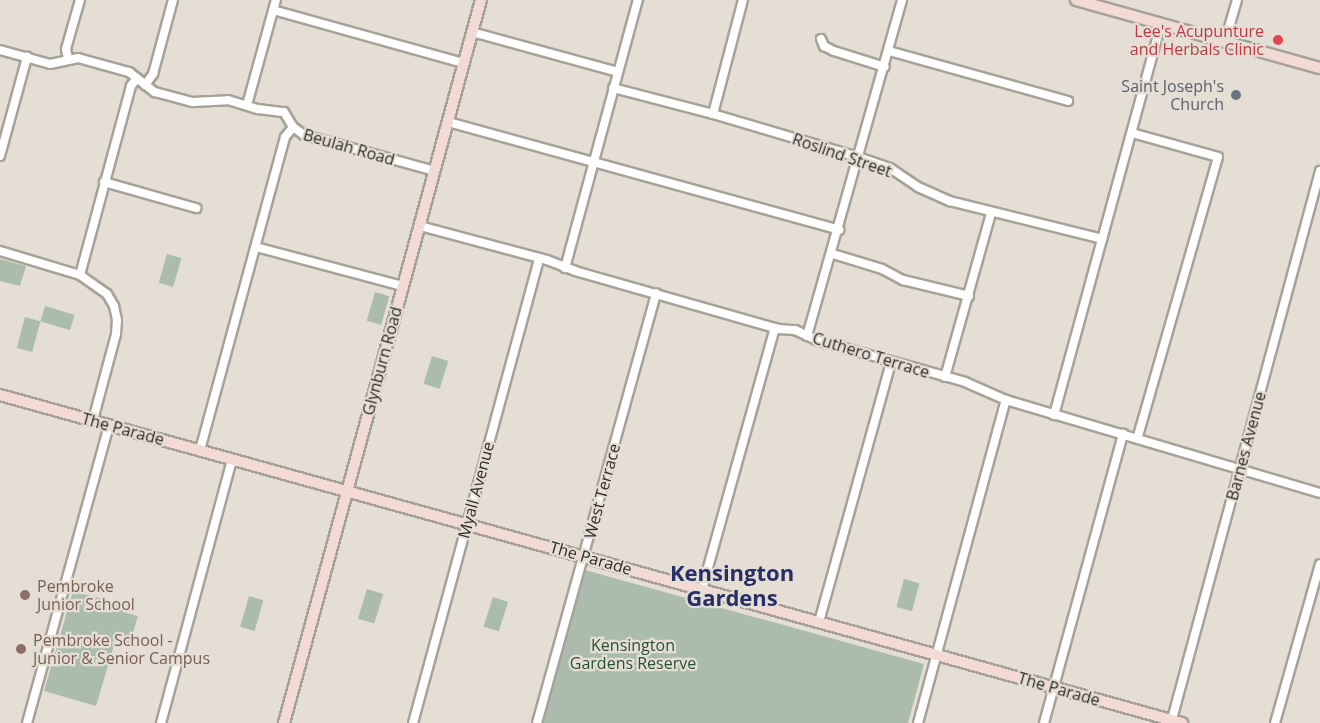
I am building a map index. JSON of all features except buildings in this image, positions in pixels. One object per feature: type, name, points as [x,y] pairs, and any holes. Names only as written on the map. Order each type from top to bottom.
[{"type":"main road","name":"Glynburn Road","points":[[284,723],[481,0]]},
{"type":"main road","points":[[1076,0],[1110,4],[1161,24],[1320,68]]},
{"type":"main road","name":"The Parade","points":[[0,395],[1175,722]]},
{"type":"street","points":[[68,58],[66,49],[80,0]]},
{"type":"street","points":[[145,85],[153,74],[173,0]]},
{"type":"street","points":[[247,105],[276,0]]},
{"type":"street","points":[[565,268],[638,0]]},
{"type":"street","points":[[713,114],[744,0]]},
{"type":"street","points":[[807,336],[890,51],[902,0]]},
{"type":"street","points":[[1225,41],[1237,0]]},
{"type":"street","points":[[273,10],[463,63]]},
{"type":"street","points":[[1054,414],[1161,24]]},
{"type":"street","points":[[472,32],[618,72]]},
{"type":"street","points":[[821,39],[824,46],[834,51],[885,67]]},
{"type":"street","name":"Beulah Road","points":[[0,50],[50,64],[68,58],[78,58],[129,72],[145,85],[162,94],[193,102],[224,100],[266,111],[284,112],[293,128],[303,135],[435,171]]},
{"type":"street","points":[[890,51],[1068,101]]},
{"type":"street","points":[[0,156],[27,57]]},
{"type":"street","points":[[80,276],[130,86],[137,78]]},
{"type":"street","name":"Roslind Street","points":[[614,88],[713,114],[858,157],[890,168],[918,187],[990,213],[1102,239]]},
{"type":"street","points":[[448,122],[839,230]]},
{"type":"street","points":[[200,450],[285,137],[293,128]]},
{"type":"street","points":[[1132,133],[1218,157],[1137,439]]},
{"type":"street","name":"Barnes Avenue","points":[[1175,722],[1239,469],[1320,171]]},
{"type":"street","points":[[104,182],[196,208]]},
{"type":"street","points":[[945,377],[990,213]]},
{"type":"street","name":"Cuthero Terrace","points":[[420,226],[807,336],[945,377],[1006,400],[1320,493]]},
{"type":"street","points":[[256,247],[403,286]]},
{"type":"street","points":[[0,251],[88,279],[106,294],[114,306],[117,320],[116,334],[93,420]]},
{"type":"street","points":[[832,254],[882,269],[903,280],[969,296]]},
{"type":"street","name":"Myall Avenue","points":[[413,723],[539,258]]},
{"type":"street","name":"West Terrace","points":[[537,723],[656,293]]},
{"type":"street","points":[[702,589],[775,328]]},
{"type":"street","points":[[819,622],[891,362]]},
{"type":"street","points":[[918,723],[1006,400]]},
{"type":"street","points":[[27,723],[109,425]]},
{"type":"street","points":[[1044,723],[1123,434]]},
{"type":"street","points":[[161,723],[232,459]]},
{"type":"street","points":[[1275,723],[1320,564]]},
{"type":"green space","points":[[167,254],[181,258],[173,287],[159,283]]},
{"type":"green space","points":[[0,259],[26,266],[20,286],[0,281]]},
{"type":"green space","points":[[375,292],[389,296],[381,325],[367,321]]},
{"type":"green space","points":[[45,306],[75,315],[70,330],[40,321]]},
{"type":"green space","points":[[25,317],[40,321],[32,352],[17,348]]},
{"type":"green space","points":[[432,356],[448,361],[440,389],[424,384]]},
{"type":"green space","name":"Kensington Gardens Reserve","points":[[585,570],[924,664],[908,723],[543,723]]},
{"type":"green space","points":[[904,579],[919,583],[912,611],[896,607]]},
{"type":"green space","points":[[367,589],[383,594],[374,624],[358,619]]},
{"type":"green space","points":[[73,591],[125,605],[123,612],[138,616],[129,646],[115,642],[96,706],[44,691]]},
{"type":"green space","points":[[249,596],[263,600],[255,631],[240,627]]},
{"type":"green space","points":[[493,597],[508,602],[499,631],[483,626]]},
{"type":"place","name":"Lee's Acupunture and Herbals Clinic","points":[[1278,40]]},
{"type":"place","name":"Saint Joseph's Church","points":[[1236,95]]},
{"type":"place","name":"Pembroke Junior School","points":[[25,595]]},
{"type":"place","name":"Pembroke School - Junior & Senior Campus","points":[[21,649]]},
{"type":"district","name":"Kensington Gardens","points":[[732,584]]}]
